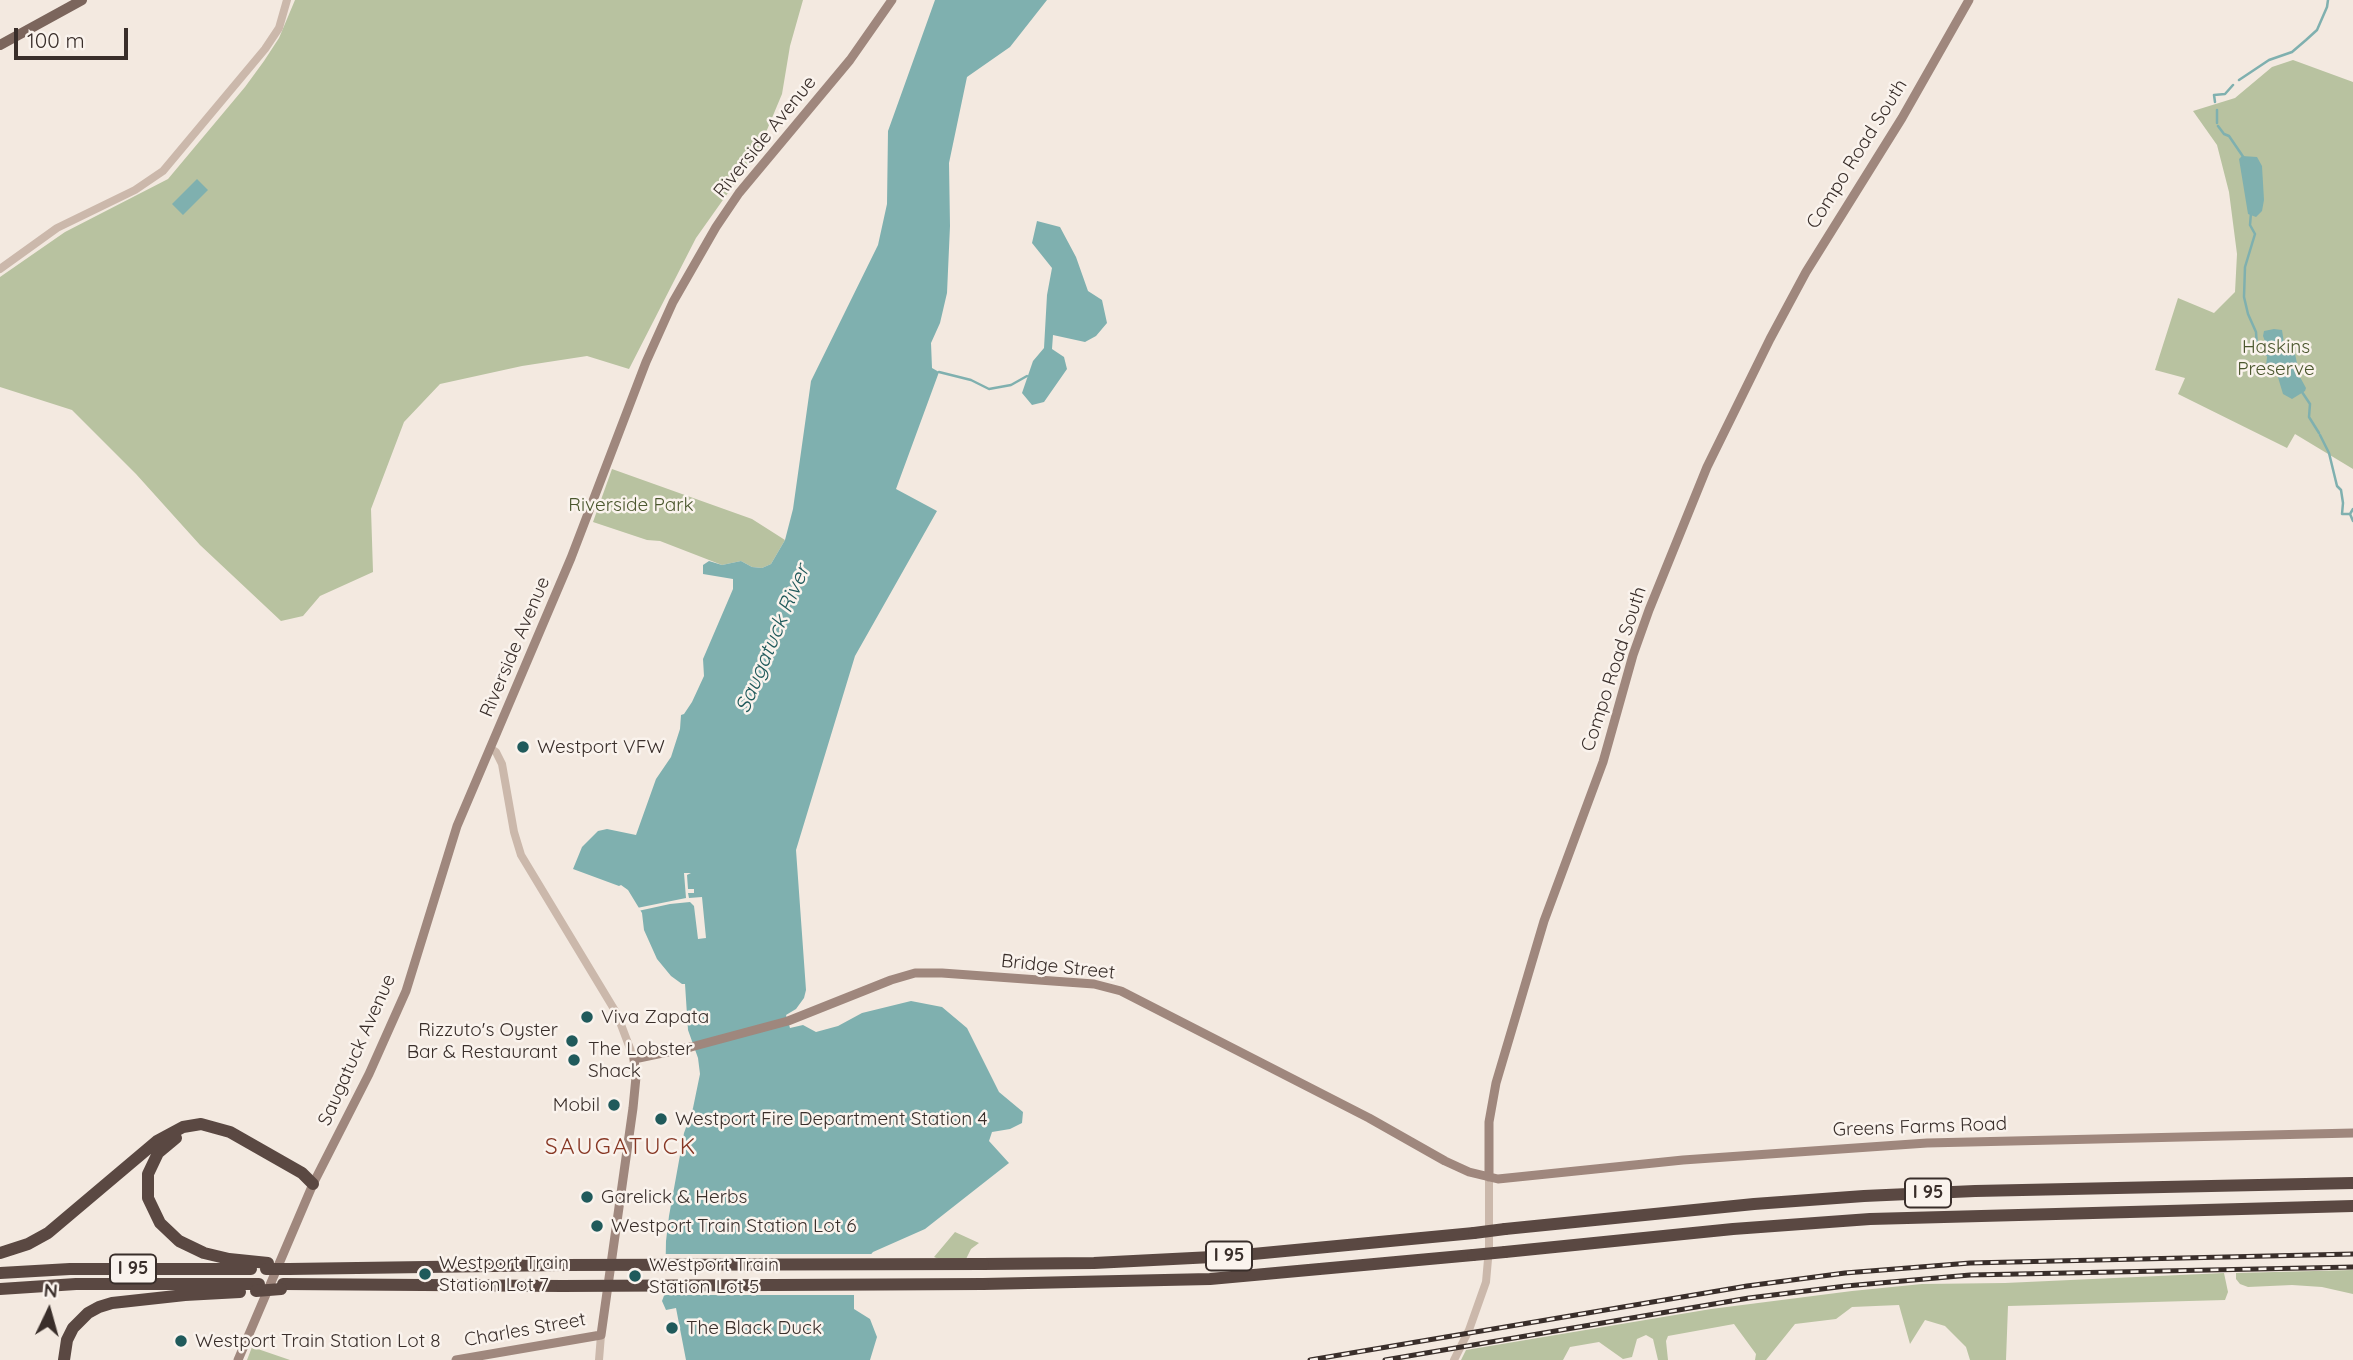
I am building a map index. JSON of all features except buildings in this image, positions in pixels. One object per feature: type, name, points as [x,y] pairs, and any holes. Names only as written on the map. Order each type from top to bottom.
[{"type":"highway","points":[[0,1253],[28,1244],[48,1233],[158,1141],[183,1127],[201,1125],[230,1132],[302,1173],[313,1184]]},
{"type":"highway","points":[[267,1266],[212,1256],[187,1246],[171,1235],[155,1216],[148,1198],[146,1181],[153,1160],[164,1147],[177,1138],[193,1133],[209,1133],[226,1139],[300,1180],[313,1184]]},
{"type":"highway","name":"I 95","points":[[0,1273],[70,1269],[267,1266],[328,1268],[1108,1262],[1232,1256],[1699,1209],[1851,1197],[1976,1191],[2353,1183]]},
{"type":"highway","name":"I 95","points":[[0,1289],[76,1284],[258,1287],[334,1284],[562,1286],[1196,1280],[1306,1272],[1719,1230],[1870,1219],[2353,1206]]},
{"type":"highway","points":[[64,1360],[67,1340],[73,1328],[88,1313],[99,1307],[112,1303],[258,1287]]},
{"type":"main road","points":[[0,44],[82,0]]},
{"type":"main road","name":"Riverside Avenue","points":[[491,748],[571,558],[646,362],[673,302],[711,235],[739,193],[843,68],[892,0]]},
{"type":"main road","name":"Compo Road South","points":[[1489,1177],[1489,1122],[1496,1083],[1544,921],[1601,770],[1633,655],[1649,610],[1707,467],[1806,272],[1905,111],[1969,0]]},
{"type":"main road","name":"Saugatuck Avenue","points":[[238,1360],[313,1184],[369,1074],[406,990],[457,826],[491,748]]},
{"type":"main road","name":"Bridge Street","points":[[635,1059],[788,1021],[915,973],[1105,986],[1121,991],[1369,1118],[1463,1170],[1489,1177]]},
{"type":"main road","name":"Riverside Avenue","points":[[601,1335],[634,1108],[635,1059]]},
{"type":"main road","name":"Greens Farms Road","points":[[1489,1177],[1508,1179],[1683,1160],[1927,1143],[2353,1133]]},
{"type":"main road","name":"Charles Street","points":[[456,1360],[601,1335]]},
{"type":"street","points":[[0,269],[52,231],[135,190],[163,171],[272,40],[288,0]]},
{"type":"street","name":"Riverside Avenue","points":[[491,748],[502,764],[514,832],[522,855],[617,1014],[635,1059]]},
{"type":"street","name":"Compo Road South","points":[[1454,1360],[1469,1331],[1486,1282],[1489,1177]]},
{"type":"street","name":"Riverside Avenue","points":[[599,1360],[601,1335]]},
{"type":"green space","points":[[295,0],[803,0],[790,46],[782,94],[759,149],[696,238],[629,369],[587,356],[522,366],[440,384],[404,422],[371,509],[373,572],[320,596],[303,616],[281,621],[200,545],[136,474],[72,410],[0,387],[0,277],[65,232],[168,179],[264,61],[279,38]]},
{"type":"green space","name":"Haskins Preserve","points":[[2293,60],[2353,82],[2353,469],[2295,434],[2287,448],[2178,394],[2185,378],[2155,370],[2178,298],[2214,313],[2235,292],[2237,254],[2229,192],[2217,145],[2193,111],[2235,98],[2272,67]]},
{"type":"green space","name":"Riverside Park","points":[[612,469],[752,519],[785,540],[771,564],[762,568],[752,567],[741,561],[722,565],[660,541],[647,540],[593,522]]},
{"type":"green space","points":[[955,1232],[979,1243],[971,1249],[964,1263],[934,1257]]},
{"type":"green space","points":[[2353,1270],[2353,1294],[2322,1287],[2292,1285],[2248,1287],[2236,1279],[2236,1273]]},
{"type":"green space","points":[[2224,1273],[2228,1292],[2225,1300],[2008,1306],[2006,1360],[1970,1360],[1966,1347],[1945,1326],[1925,1320],[1910,1344],[1899,1305],[1852,1307],[1836,1319],[1795,1324],[1766,1360],[1755,1360],[1756,1354],[1734,1324],[1668,1336],[1668,1360],[1658,1360],[1653,1339],[1646,1335],[1637,1339],[1632,1357],[1623,1359],[1599,1342],[1570,1347],[1563,1360],[1461,1360],[1466,1350],[1711,1309],[1852,1291],[1922,1284]]},
{"type":"green space","points":[[252,1347],[290,1360],[247,1360]]},
{"type":"water","name":"Saugatuck River","points":[[935,0],[1047,0],[1010,47],[967,77],[949,163],[947,293],[940,323],[931,343],[932,368],[939,372],[896,489],[937,511],[855,656],[796,850],[806,990],[796,1009],[786,1015],[790,1028],[803,1025],[816,1032],[838,1026],[862,1013],[911,1001],[942,1007],[967,1028],[999,1092],[1023,1112],[1022,1123],[1010,1129],[992,1132],[989,1141],[1009,1163],[925,1229],[873,1252],[854,1274],[854,1309],[870,1319],[877,1337],[870,1360],[686,1360],[676,1308],[666,1310],[662,1301],[665,1293],[669,1216],[684,1133],[693,1108],[700,1074],[698,1058],[688,1030],[685,984],[671,976],[657,959],[644,930],[642,913],[628,890],[621,885],[573,869],[582,847],[598,831],[607,829],[636,835],[656,779],[671,757],[680,729],[681,715],[692,702],[704,676],[703,659],[733,589],[733,579],[703,574],[703,565],[709,561],[722,565],[741,561],[752,567],[762,568],[771,564],[785,540],[793,509],[811,381],[878,245],[887,204],[888,131]]},
{"type":"water","points":[[2242,156],[2257,157],[2262,166],[2264,200],[2262,211],[2256,217],[2248,214],[2239,159]]},
{"type":"water","points":[[197,179],[208,190],[183,215],[172,204]]},
{"type":"water","points":[[1037,221],[1060,227],[1076,257],[1088,291],[1102,300],[1107,323],[1096,336],[1085,342],[1053,335],[1052,349],[1064,357],[1067,369],[1044,402],[1032,405],[1022,393],[1033,361],[1044,348],[1047,295],[1052,268],[1032,243]]},
{"type":"water","points":[[2282,330],[2284,343],[2295,354],[2300,377],[2306,388],[2292,399],[2283,394],[2277,374],[2266,366],[2268,349],[2264,331]]},
{"type":"pier","points":[[684,873],[691,873],[687,875],[688,889],[694,889],[694,893],[688,893],[689,898],[702,897],[706,938],[698,939],[694,906],[690,902],[638,911],[637,908],[686,898]]},
{"type":"pier","points":[[662,1254],[879,1254],[858,1275],[857,1295],[661,1295]]},
{"type":"waterway","points":[[2239,80],[2269,60],[2292,52],[2306,40],[2317,30],[2328,0]]},
{"type":"waterway","points":[[2215,102],[2214,95],[2225,94],[2233,85]]},
{"type":"waterway","points":[[2217,110],[2217,123]]},
{"type":"waterway","points":[[2218,126],[2229,136],[2244,158]]},
{"type":"waterway","points":[[2251,213],[2250,225],[2255,234],[2245,267],[2244,297],[2256,332],[2257,347],[2269,356]]},
{"type":"waterway","points":[[939,372],[971,380],[989,389],[1011,385],[1027,376]]},
{"type":"waterway","points":[[2302,392],[2310,404],[2309,417],[2319,433]]},
{"type":"waterway","points":[[2320,435],[2329,453],[2337,486],[2341,490],[2342,514],[2350,514]]},
{"type":"waterway","points":[[2353,509],[2350,514],[2353,521]]},
{"type":"railway","points":[[1310,1360],[1747,1286],[1845,1273],[1970,1263],[2353,1254]]},
{"type":"railway","points":[[1385,1360],[1749,1298],[1846,1286],[1970,1275],[2353,1267]]},
{"type":"place","name":"Westport VFW","points":[[523,747]]},
{"type":"place","name":"Viva Zapata","points":[[587,1017]]},
{"type":"place","name":"Rizzuto's Oyster Bar & Restaurant","points":[[572,1041]]},
{"type":"place","name":"The Lobster Shack","points":[[574,1060]]},
{"type":"place","name":"Mobil","points":[[614,1105]]},
{"type":"place","name":"Westport Fire Department Station 4","points":[[661,1119]]},
{"type":"place","name":"Garelick & Herbs","points":[[587,1197]]},
{"type":"place","name":"Westport Train Station Lot 6","points":[[597,1226]]},
{"type":"place","name":"Westport Train Station Lot 7","points":[[425,1274]]},
{"type":"place","name":"Westport Train Station Lot 5","points":[[635,1276]]},
{"type":"place","name":"The Black Duck","points":[[672,1328]]},
{"type":"place","name":"Westport Train Station Lot 8","points":[[181,1341]]},
{"type":"district","name":"SAUGATUCK","points":[[621,1147]]}]
